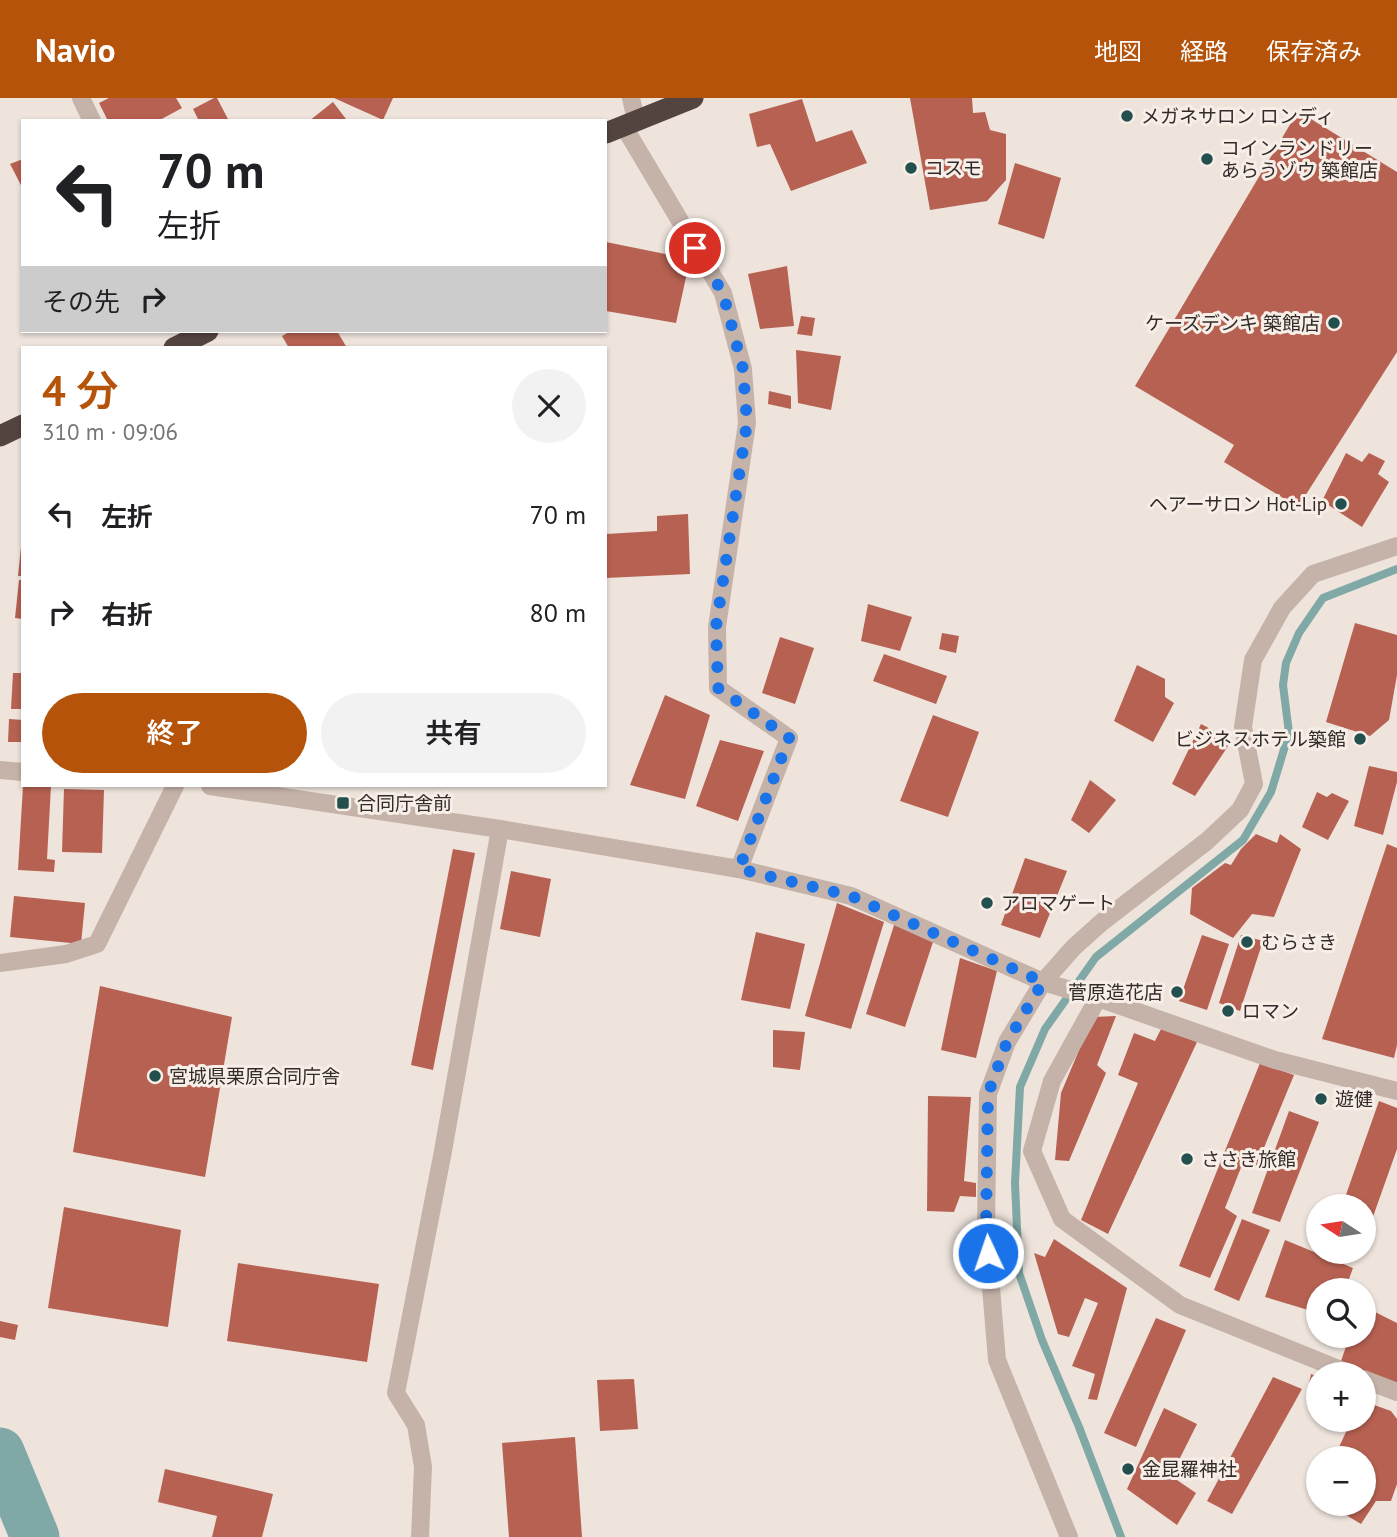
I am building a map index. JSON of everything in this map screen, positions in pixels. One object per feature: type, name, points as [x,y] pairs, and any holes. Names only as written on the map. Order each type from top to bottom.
[{"type":"highway","points":[[622,126],[692,98]]},
{"type":"highway","points":[[178,346],[201,333]]},
{"type":"highway","points":[[0,436],[21,426]]},
{"type":"street","points":[[81,98],[91,119]]},
{"type":"street","points":[[631,98],[622,126],[723,293],[743,369],[747,423],[716,627],[718,688],[789,738],[739,869]]},
{"type":"street","points":[[1069,1537],[997,1360],[986,1227],[988,1094],[1007,1042],[1052,984],[1074,947],[1207,841],[1240,810],[1254,784],[1242,727],[1253,660],[1282,608],[1312,574],[1397,546]]},
{"type":"street","points":[[0,771],[21,772]]},
{"type":"street","points":[[0,962],[65,954],[97,944],[175,787]]},
{"type":"street","points":[[217,787],[500,829],[739,869],[851,896],[1052,984],[1275,1060],[1397,1091]]},
{"type":"street","points":[[420,1537],[423,1467],[416,1425],[396,1393],[443,1151],[500,829]]},
{"type":"street","points":[[1093,997],[1052,1081],[1032,1151],[1062,1219],[1180,1305],[1321,1362]]},
{"type":"street","points":[[1376,1384],[1397,1392]]},
{"type":"building","points":[[109,98],[176,98],[182,108],[162,119],[107,119],[99,103]]},
{"type":"building","points":[[217,98],[228,119],[198,119],[193,109]]},
{"type":"building","points":[[334,98],[393,98],[383,119]]},
{"type":"building","points":[[910,98],[972,98],[973,113],[985,112],[990,130],[1006,134],[1006,180],[987,201],[930,210]]},
{"type":"building","points":[[802,99],[816,142],[852,130],[867,163],[791,191],[770,144],[757,147],[749,114]]},
{"type":"building","points":[[333,102],[346,119],[312,119]]},
{"type":"building","points":[[1298,111],[1397,172],[1397,352],[1298,507],[1224,462],[1234,445],[1135,386]]},
{"type":"building","points":[[21,160],[21,185],[10,164]]},
{"type":"building","points":[[1015,163],[1061,178],[1044,239],[998,224]]},
{"type":"building","points":[[607,242],[690,259],[676,323],[607,311]]},
{"type":"building","points":[[787,266],[794,326],[760,329],[748,274]]},
{"type":"building","points":[[801,316],[815,318],[812,336],[797,334]]},
{"type":"building","points":[[287,333],[338,333],[346,346],[288,346],[282,336]]},
{"type":"building","points":[[796,350],[841,356],[831,410],[798,403]]},
{"type":"building","points":[[769,391],[791,396],[791,409],[768,404]]},
{"type":"building","points":[[1346,453],[1362,462],[1369,453],[1385,461],[1378,474],[1389,482],[1362,527],[1322,501]]},
{"type":"building","points":[[688,514],[690,574],[607,578],[607,534],[657,531],[657,516]]},
{"type":"building","points":[[21,547],[21,576],[18,576]]},
{"type":"building","points":[[19,580],[21,580],[21,619],[15,618]]},
{"type":"building","points":[[868,604],[912,617],[900,651],[861,641]]},
{"type":"building","points":[[1355,623],[1397,635],[1397,675],[1389,720],[1370,736],[1326,722]]},
{"type":"building","points":[[942,633],[959,636],[956,653],[939,649]]},
{"type":"building","points":[[780,637],[814,648],[795,704],[762,693]]},
{"type":"building","points":[[884,654],[947,676],[936,704],[873,681]]},
{"type":"building","points":[[1137,665],[1165,679],[1165,697],[1174,703],[1153,742],[1114,721]]},
{"type":"building","points":[[13,673],[21,673],[21,709],[11,709]]},
{"type":"building","points":[[665,695],[710,715],[685,799],[630,785]]},
{"type":"building","points":[[933,715],[979,732],[948,817],[900,801]]},
{"type":"building","points":[[9,719],[21,720],[21,742],[8,742]]},
{"type":"building","points":[[1201,724],[1232,740],[1195,796],[1172,784]]},
{"type":"building","points":[[720,740],[764,751],[738,821],[696,806]]},
{"type":"building","points":[[1369,766],[1397,772],[1397,782],[1383,835],[1354,826]]},
{"type":"building","points":[[1090,780],[1116,800],[1089,833],[1071,820]]},
{"type":"building","points":[[23,787],[51,787],[47,859],[55,860],[54,872],[18,870]]},
{"type":"building","points":[[64,789],[104,790],[102,853],[62,852]]},
{"type":"building","points":[[1317,792],[1327,797],[1332,793],[1349,801],[1328,840],[1302,827]]},
{"type":"building","points":[[1256,834],[1277,843],[1280,834],[1301,849],[1274,917],[1252,914],[1233,938],[1190,914],[1192,888],[1225,863],[1231,865],[1241,849]]},
{"type":"building","points":[[1387,844],[1397,848],[1397,1045],[1394,1058],[1322,1039]]},
{"type":"building","points":[[453,849],[475,853],[433,1070],[411,1065]]},
{"type":"building","points":[[1025,858],[1067,871],[1040,938],[1001,925]]},
{"type":"building","points":[[511,871],[551,879],[540,937],[500,929]]},
{"type":"building","points":[[14,896],[85,903],[81,944],[10,937]]},
{"type":"building","points":[[837,903],[884,922],[851,1029],[805,1016]]},
{"type":"building","points":[[895,922],[933,942],[905,1027],[866,1014]]},
{"type":"building","points":[[756,932],[805,944],[790,1009],[741,1000]]},
{"type":"building","points":[[1202,935],[1229,944],[1207,1010],[1179,1001]]},
{"type":"building","points":[[1241,935],[1263,941],[1240,1011],[1219,1003]]},
{"type":"building","points":[[960,958],[997,971],[976,1058],[941,1050]]},
{"type":"building","points":[[100,986],[232,1017],[205,1177],[73,1152]]},
{"type":"building","points":[[1116,1016],[1097,1065],[1106,1073],[1069,1161],[1055,1160],[1061,1093],[1093,1017]]},
{"type":"building","points":[[1162,1027],[1197,1042],[1108,1234],[1081,1220],[1138,1083],[1118,1075],[1134,1033],[1155,1041]]},
{"type":"building","points":[[773,1030],[805,1032],[800,1070],[773,1067]]},
{"type":"building","points":[[1260,1063],[1294,1075],[1256,1167],[1242,1165],[1225,1208],[1237,1216],[1210,1278],[1179,1266]]},
{"type":"building","points":[[928,1096],[971,1097],[964,1181],[976,1183],[976,1197],[960,1196],[954,1212],[927,1211]]},
{"type":"building","points":[[1379,1101],[1397,1108],[1397,1149],[1376,1208],[1376,1194],[1346,1194]]},
{"type":"building","points":[[1289,1111],[1319,1122],[1280,1222],[1252,1213]]},
{"type":"building","points":[[64,1207],[181,1230],[168,1327],[48,1308]]},
{"type":"building","points":[[1242,1219],[1270,1230],[1239,1301],[1214,1290]]},
{"type":"building","points":[[1054,1239],[1127,1288],[1097,1400],[1088,1399],[1095,1374],[1072,1366],[1098,1303],[1085,1298],[1069,1337],[1058,1334],[1034,1253],[1045,1257]]},
{"type":"building","points":[[1285,1240],[1306,1249],[1306,1264],[1343,1264],[1353,1268],[1349,1278],[1306,1278],[1306,1309],[1265,1297]]},
{"type":"building","points":[[238,1263],[379,1284],[367,1362],[227,1341]]},
{"type":"building","points":[[1376,1312],[1397,1323],[1397,1385],[1376,1376],[1376,1362],[1341,1361],[1346,1348],[1376,1348]]},
{"type":"building","points":[[1156,1318],[1186,1330],[1136,1447],[1104,1433]]},
{"type":"building","points":[[0,1321],[18,1325],[15,1340],[0,1337]]},
{"type":"building","points":[[1273,1377],[1302,1389],[1232,1514],[1207,1501]]},
{"type":"building","points":[[634,1379],[638,1429],[600,1431],[597,1380]]},
{"type":"building","points":[[1376,1406],[1391,1411],[1397,1419],[1397,1484],[1391,1501],[1376,1501],[1376,1446],[1340,1446],[1346,1432],[1376,1432]]},
{"type":"building","points":[[1164,1408],[1197,1424],[1171,1476],[1196,1493],[1177,1525],[1127,1489]]},
{"type":"building","points":[[575,1437],[582,1537],[509,1537],[502,1443]]},
{"type":"building","points":[[165,1469],[273,1494],[262,1537],[212,1537],[217,1516],[158,1502]]},
{"type":"building","points":[[1348,1516],[1366,1516],[1361,1524]]},
{"type":"waterway","points":[[1121,1537],[1042,1340],[1019,1273],[1015,1183],[1020,1087],[1045,1029],[1096,957],[1243,840],[1271,792],[1289,733],[1283,685],[1286,663],[1299,633],[1323,598],[1397,569]]},
{"type":"waterway","points":[[0,1452],[35,1537]]},
{"type":"place","name":"メガネサロン ロンディ","points":[[1127,116]]},
{"type":"place","name":"コインランドリー あらうゾウ 築館店","points":[[1207,159]]},
{"type":"place","name":"コスモ","points":[[911,168]]},
{"type":"place","name":"ケーズデンキ 築館店","points":[[1334,323]]},
{"type":"place","name":"ヘアーサロン Hot-Lip","points":[[1341,504]]},
{"type":"place","name":"ビジネスホテル築館","points":[[1360,739]]},
{"type":"place","name":"合同庁舎前","points":[[343,803]]},
{"type":"place","name":"アロマゲート","points":[[987,903]]},
{"type":"place","name":"むらさき","points":[[1247,942]]},
{"type":"place","name":"菅原造花店","points":[[1177,992]]},
{"type":"place","name":"ロマン","points":[[1228,1011]]},
{"type":"place","name":"宮城県栗原合同庁舎","points":[[155,1076]]},
{"type":"place","name":"遊健","points":[[1321,1099]]},
{"type":"place","name":"ささき旅館","points":[[1187,1159]]},
{"type":"place","name":"金昆羅神社","points":[[1128,1469]]},
{"type":"route","points":[[695,248],[723,293],[743,369],[747,423],[716,627],[718,688],[789,738],[739,869],[851,896],[1043,982],[1007,1042],[988,1094],[988,1253]]}]
